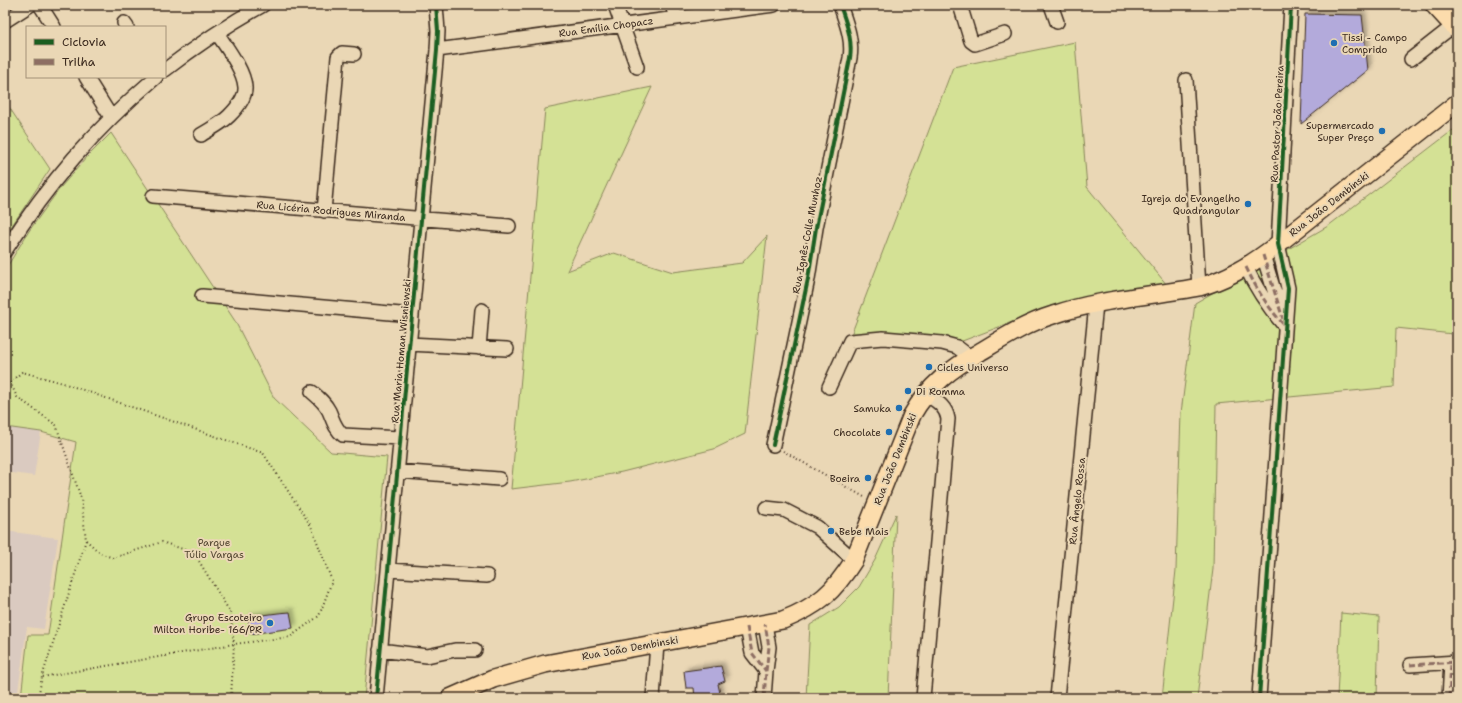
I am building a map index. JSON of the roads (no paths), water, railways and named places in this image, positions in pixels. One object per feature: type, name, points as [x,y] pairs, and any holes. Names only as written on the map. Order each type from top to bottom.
[{"type":"main road","points":[[1434,5],[1455,28]]},
{"type":"main road","points":[[1454,5],[1457,8]]},
{"type":"main road","name":"Rua João Dembinski","points":[[450,698],[493,679],[519,671],[572,658],[747,628],[783,620],[815,605],[830,593],[844,577],[854,560],[906,427],[918,404],[936,382],[950,370],[1027,325],[1051,315],[1075,308],[1213,284],[1230,276],[1264,255],[1457,104]]},
{"type":"street","points":[[5,21],[30,5]]},
{"type":"street","points":[[40,5],[53,26]]},
{"type":"street","points":[[166,69],[217,33],[263,5]]},
{"type":"street","name":"Rua Maria Homan Wisniewski","points":[[376,698],[437,50],[438,31],[436,5]]},
{"type":"street","points":[[615,5],[637,67]]},
{"type":"street","points":[[672,5],[676,18]]},
{"type":"street","name":"Rua Emília Chopacz","points":[[437,50],[756,6],[774,5]]},
{"type":"street","name":"Rua Ignês Colle Munhoz","points":[[773,445],[808,279],[816,228],[850,58],[851,43],[840,5]]},
{"type":"street","points":[[960,5],[971,41],[974,44],[1005,34]]},
{"type":"street","points":[[1051,5],[1057,22]]},
{"type":"street","name":"Rua Pastor João Pereira","points":[[1259,698],[1288,288],[1278,244],[1291,5]]},
{"type":"street","points":[[1411,59],[1455,28]]},
{"type":"street","points":[[201,135],[228,117],[240,103],[246,88],[242,76],[228,49],[217,33]]},
{"type":"street","points":[[324,211],[338,56],[342,53],[354,54]]},
{"type":"street","points":[[87,78],[111,117]]},
{"type":"street","points":[[5,251],[49,187],[88,140],[111,117],[155,78]]},
{"type":"street","points":[[1186,80],[1199,287]]},
{"type":"street","name":"Rua Licéria Rodrigues Miranda","points":[[153,196],[509,226]]},
{"type":"street","points":[[1264,255],[1285,327]]},
{"type":"street","points":[[1246,267],[1262,297],[1285,327]]},
{"type":"street","points":[[202,296],[412,315]]},
{"type":"street","name":"Rua Ângelo Rossa","points":[[1057,698],[1096,304]]},
{"type":"street","points":[[479,348],[482,310]]},
{"type":"street","points":[[829,387],[850,341],[882,338],[942,343],[957,347],[970,357]]},
{"type":"street","points":[[409,344],[507,349]]},
{"type":"street","points":[[312,392],[322,400],[337,431],[343,435],[400,438]]},
{"type":"street","points":[[923,698],[948,419],[944,408],[926,394]]},
{"type":"street","points":[[397,471],[500,479]]},
{"type":"street","points":[[766,508],[784,510],[817,527],[854,560]]},
{"type":"street","points":[[388,570],[487,576]]},
{"type":"street","points":[[764,698],[769,647],[765,624]]},
{"type":"street","points":[[747,628],[752,652],[766,671]]},
{"type":"street","points":[[653,698],[656,644]]},
{"type":"street","points":[[380,650],[427,656],[455,650],[475,650]]},
{"type":"street","points":[[1410,665],[1454,663],[1449,698]]},
{"type":"place","name":"Tissi - Campo Comprido","points":[[1334,43]]},
{"type":"place","name":"Supermercado Super Preço","points":[[1382,131]]},
{"type":"place","name":"Igreja do Evangelho Quadrangular","points":[[1248,204]]},
{"type":"place","name":"Cicles Universo","points":[[929,367]]},
{"type":"place","name":"Di Romma","points":[[908,391]]},
{"type":"place","name":"Samuka","points":[[899,408]]},
{"type":"place","name":"Chocolate","points":[[889,432]]},
{"type":"place","name":"Boeira","points":[[868,478]]},
{"type":"place","name":"Bebe Mais","points":[[831,531]]},
{"type":"place","name":"Grupo Escoteiro Milton Horibe- 166/PR","points":[[270,623]]},
{"type":"park label","name":"Parque Túlio Vargas","points":[[214,548]]}]
